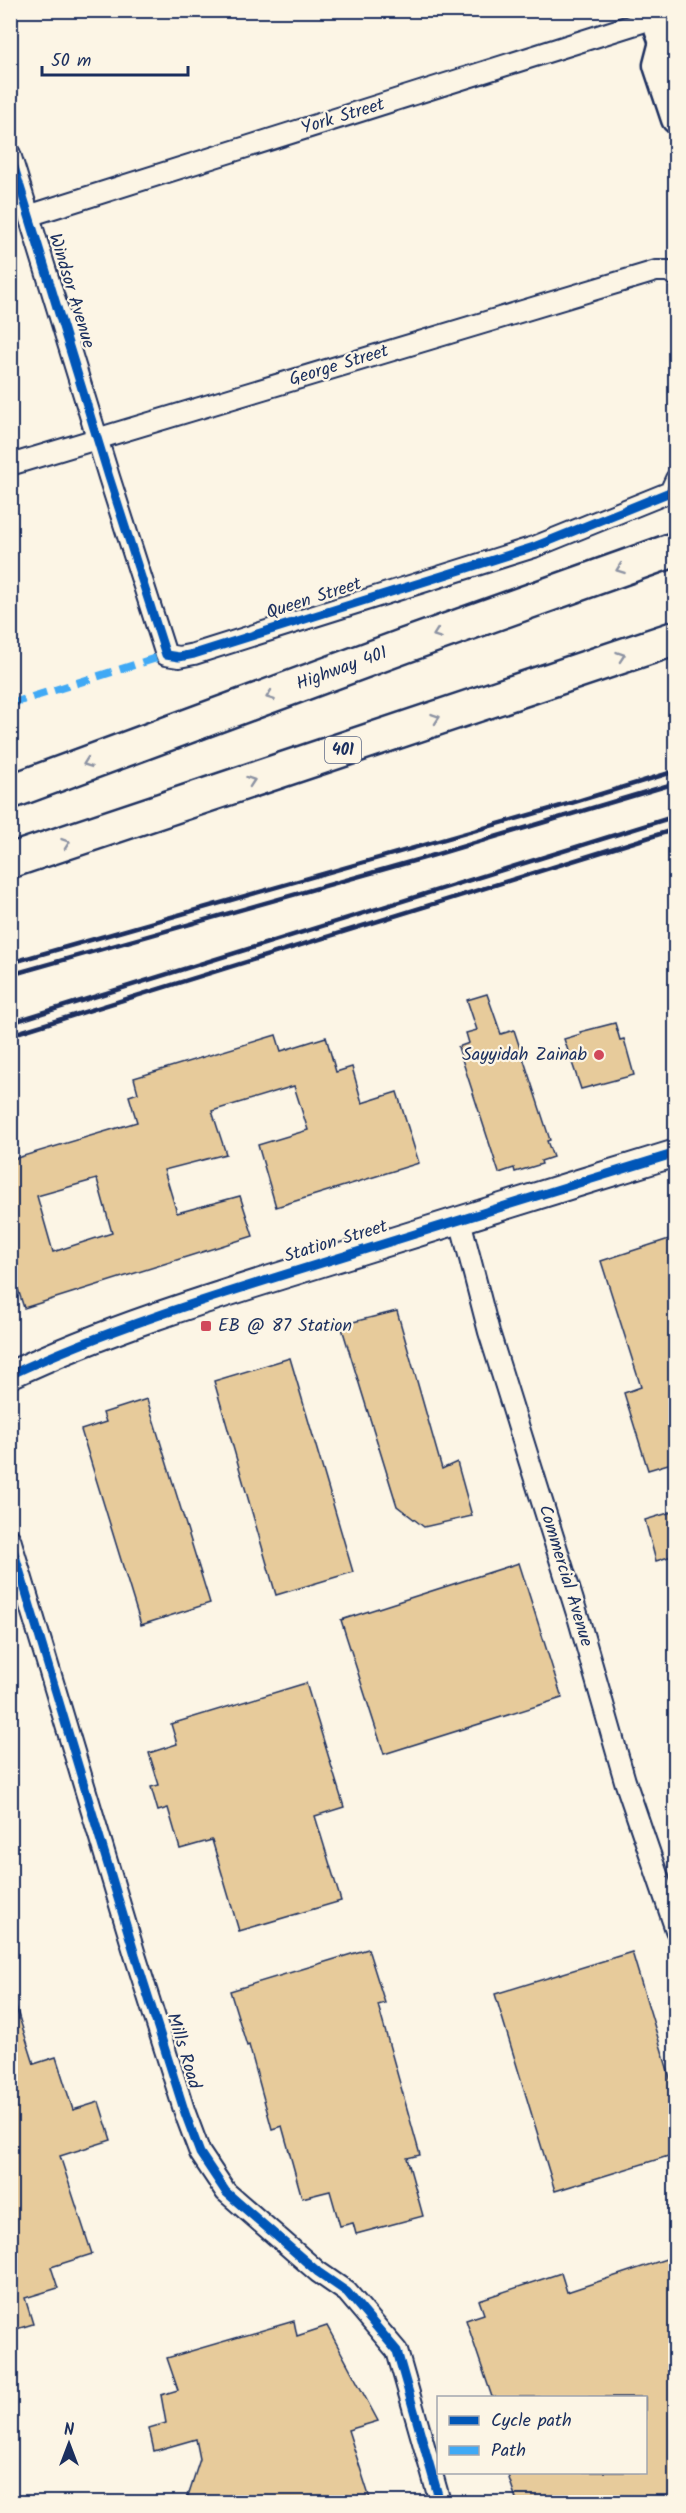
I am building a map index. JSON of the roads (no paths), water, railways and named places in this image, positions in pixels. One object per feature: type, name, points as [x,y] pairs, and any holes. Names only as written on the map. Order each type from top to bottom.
[{"type":"highway","name":"Highway 401","points":[[10,792],[393,650],[675,549]]},
{"type":"highway","name":"401","points":[[10,861],[675,638]]},
{"type":"main road","points":[[662,30],[658,65],[675,118]]},
{"type":"street","name":"York Street","points":[[31,215],[662,30]]},
{"type":"street","name":"Windsor Avenue","points":[[10,154],[31,215],[98,439]]},
{"type":"street","name":"George Street","points":[[10,465],[657,271],[672,274]]},
{"type":"street","name":"Queen Street","points":[[98,439],[166,655],[179,657],[534,547],[670,492],[675,479]]},
{"type":"street","name":"Station Street","points":[[10,1375],[59,1352],[120,1329],[270,1279],[675,1153]]},
{"type":"street","name":"Commercial Avenue","points":[[460,1220],[489,1332],[579,1620],[626,1781],[675,1930]]},
{"type":"street","name":"Mills Road","points":[[10,1539],[131,1943],[200,2153],[226,2192],[318,2272],[347,2292],[398,2351],[440,2502]]},
{"type":"railway","points":[[10,963],[676,771]]},
{"type":"railway","points":[[10,975],[431,856],[676,783]]},
{"type":"railway","points":[[10,1023],[676,816]]},
{"type":"railway","points":[[10,1035],[676,829]]},
{"type":"place","name":"Sayyidah Zainab","points":[[599,1055]]},
{"type":"place","name":"EB @ 87 Station","points":[[206,1326]]}]
